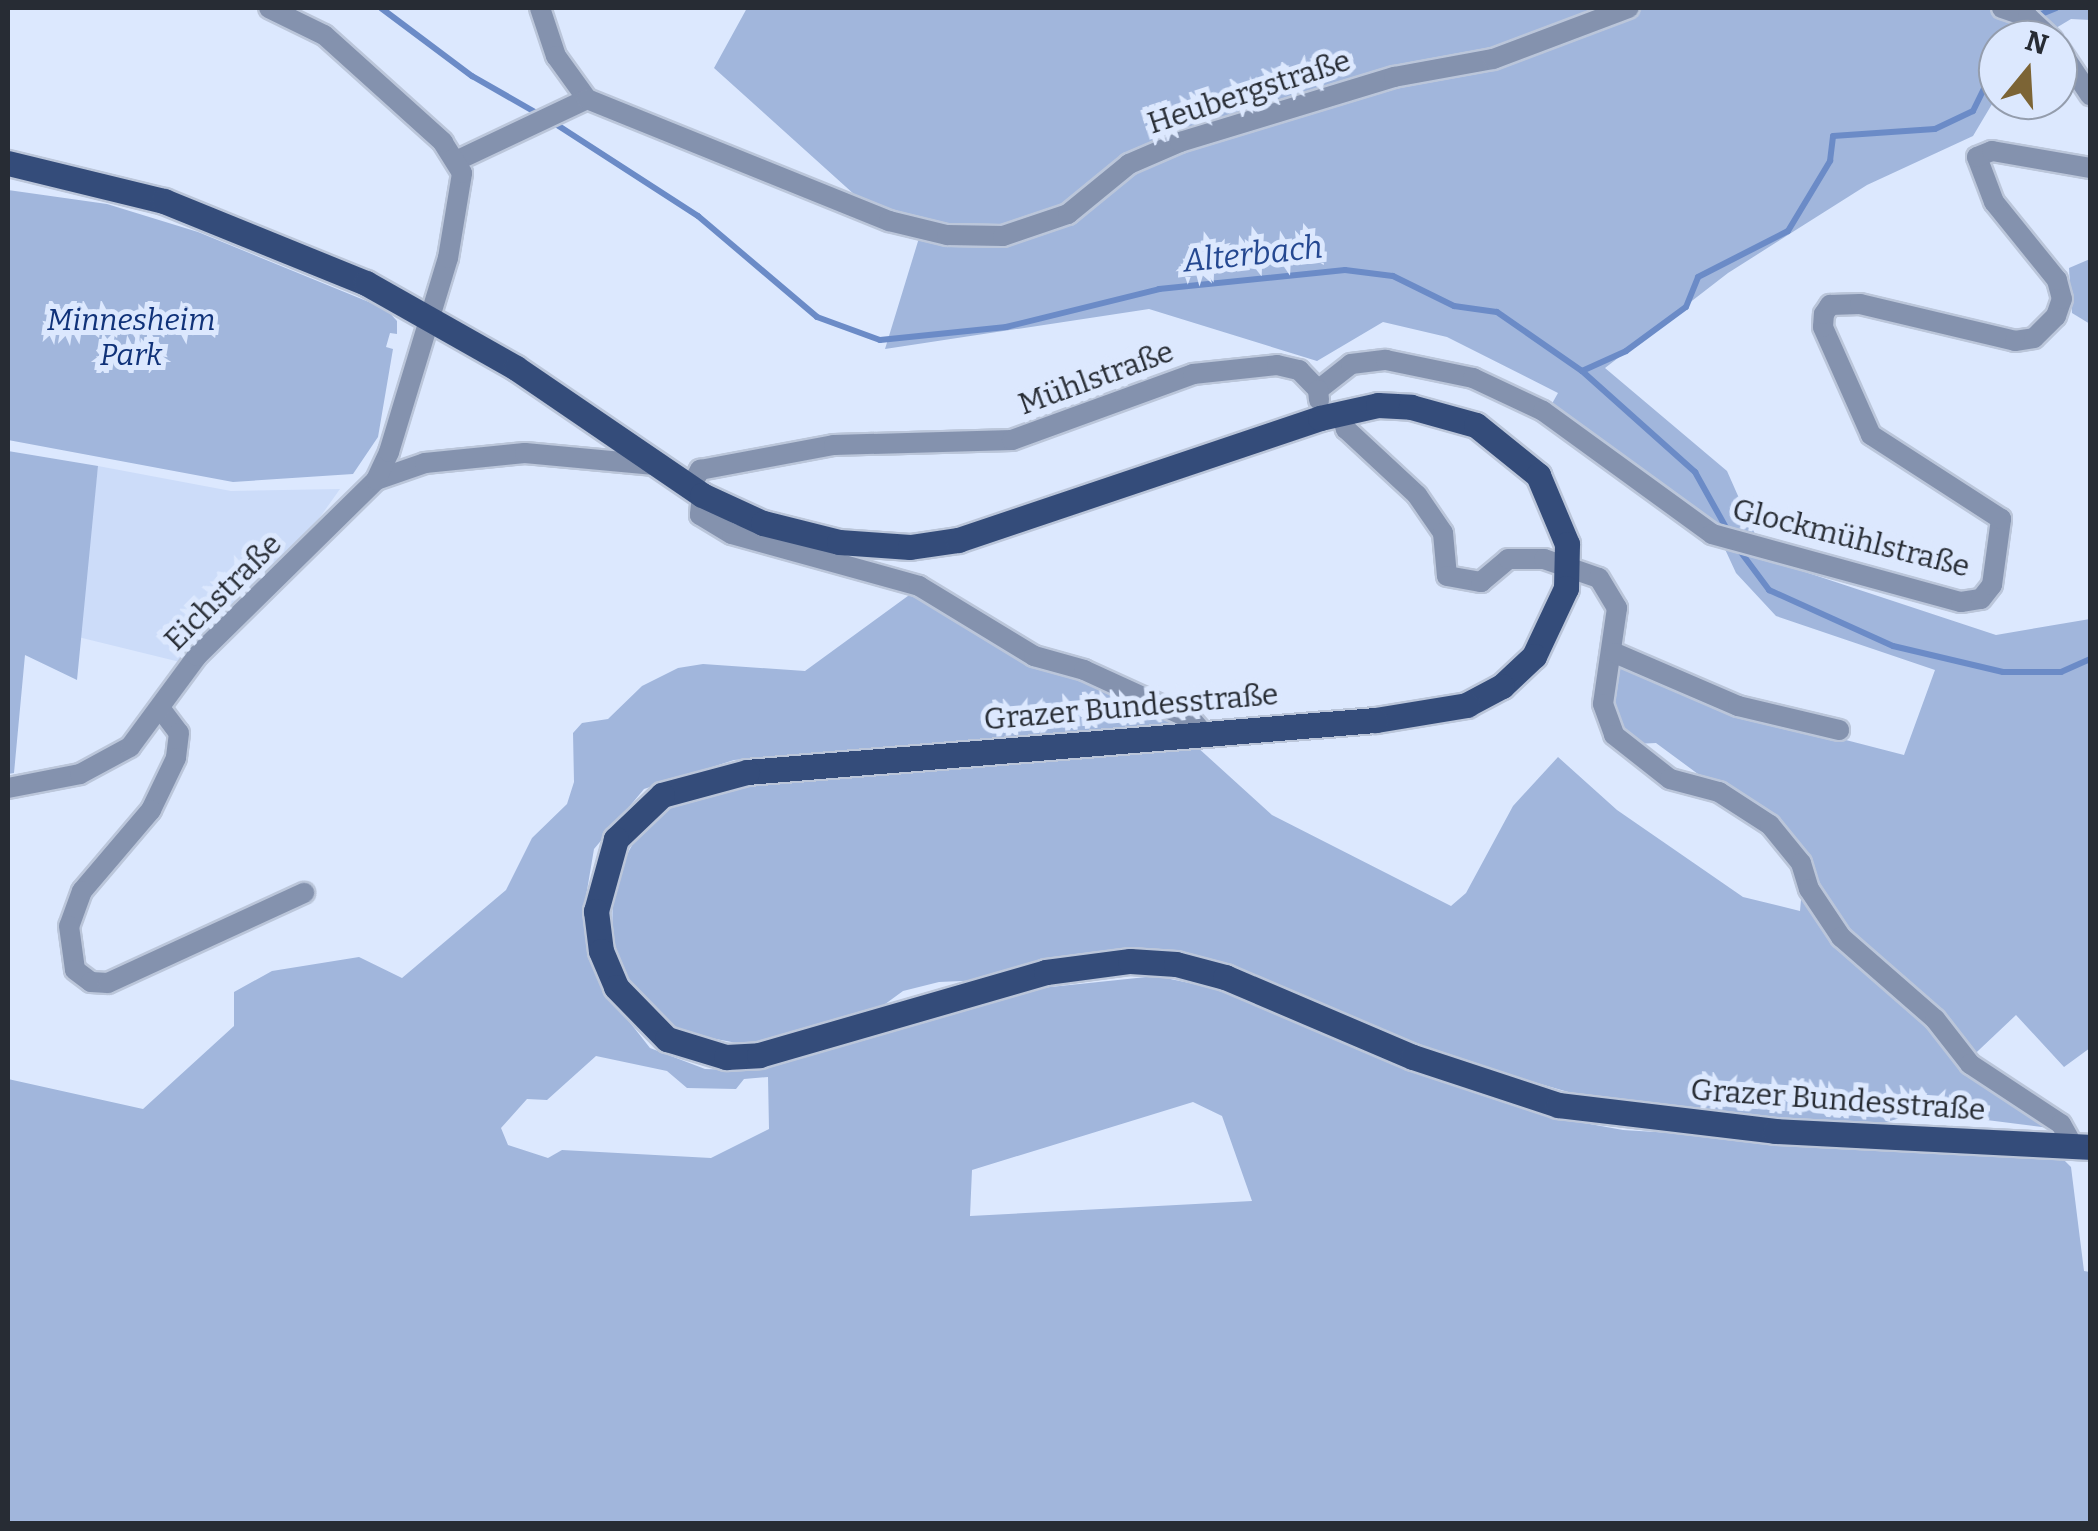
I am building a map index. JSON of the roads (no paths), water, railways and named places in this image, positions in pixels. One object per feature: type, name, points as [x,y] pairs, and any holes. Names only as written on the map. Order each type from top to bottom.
[{"type":"main road","name":"Grazer Bundesstraße","points":[[8,163],[164,200],[279,243],[428,314],[696,492],[763,523],[839,542],[910,547],[958,540],[1330,416],[1411,407],[1476,425],[1511,448],[1538,476],[1557,510],[1567,564],[1554,624],[1534,656],[1502,686],[1467,704],[1420,716],[708,778],[662,795],[616,839],[596,911],[602,952],[638,1017],[667,1039],[726,1057],[801,1047],[1046,972],[1116,962],[1176,964],[1225,977],[1413,1057],[1558,1104],[1776,1131],[2082,1147]]},
{"type":"street","points":[[269,8],[324,34],[458,160],[458,216],[428,314]]},
{"type":"street","points":[[458,160],[587,99],[556,56],[541,14],[524,8]]},
{"type":"street","name":"Heubergstraße","points":[[587,99],[917,230],[1003,236],[1059,219],[1129,164],[1180,142],[1394,77],[1493,60],[1629,8]]},
{"type":"street","points":[[2002,8],[2031,20]]},
{"type":"street","name":"Glockmühlstraße","points":[[1318,390],[1351,364],[1386,360],[1473,378],[1543,412],[1712,534],[1961,602],[1981,599],[1992,586],[2001,519],[1871,435],[1824,327],[1824,314],[1830,305],[1860,304],[2015,341],[2034,338],[2056,316],[2062,300],[2057,280],[1994,202],[1977,158],[1992,152],[2090,168]]},
{"type":"street","name":"Eichstraße","points":[[376,480],[428,314]]},
{"type":"street","name":"Mühlstraße","points":[[696,492],[700,470],[834,445],[1012,440],[1193,374],[1277,365],[1299,370],[1318,390]]},
{"type":"street","points":[[1318,390],[1330,416],[1417,495],[1443,533],[1447,576],[1481,582],[1508,559],[1567,564],[1599,578],[1617,608],[1615,653],[1604,704],[1614,734],[1670,779],[1719,792],[1786,840],[1841,936],[1935,1019],[1970,1064],[2061,1124],[2082,1147]]},
{"type":"street","name":"Eichstraße","points":[[8,788],[109,762],[138,740],[197,656],[376,480],[425,464],[525,452],[654,465]]},
{"type":"street","points":[[696,492],[700,515],[732,534],[919,586],[1034,656],[1120,686],[1192,719],[1204,734]]},
{"type":"street","points":[[1615,653],[1738,706],[1839,730]]},
{"type":"street","points":[[160,708],[180,733],[176,758],[151,810],[82,891],[69,926],[75,970],[91,982],[108,983],[304,893]]},
{"type":"waterway","name":"Alterbach","points":[[381,8],[472,76],[540,115]]},
{"type":"waterway","points":[[2039,15],[2056,8]]},
{"type":"waterway","points":[[1582,371],[1626,351],[1686,307],[1698,277],[1788,231],[1830,161],[1833,136],[1935,129],[1973,111],[1978,101]]},
{"type":"waterway","name":"Alterbach","points":[[551,121],[698,216],[817,317],[880,340],[1006,327],[1159,289],[1345,270],[1393,276],[1454,306],[1497,312],[1582,371],[1695,472],[1728,531]]},
{"type":"waterway","name":"Alterbach","points":[[1737,547],[1769,590],[1893,646],[2003,672],[2061,672],[2090,659]]},
{"type":"park label","name":"Minnesheim Park","points":[[131,337]]}]
